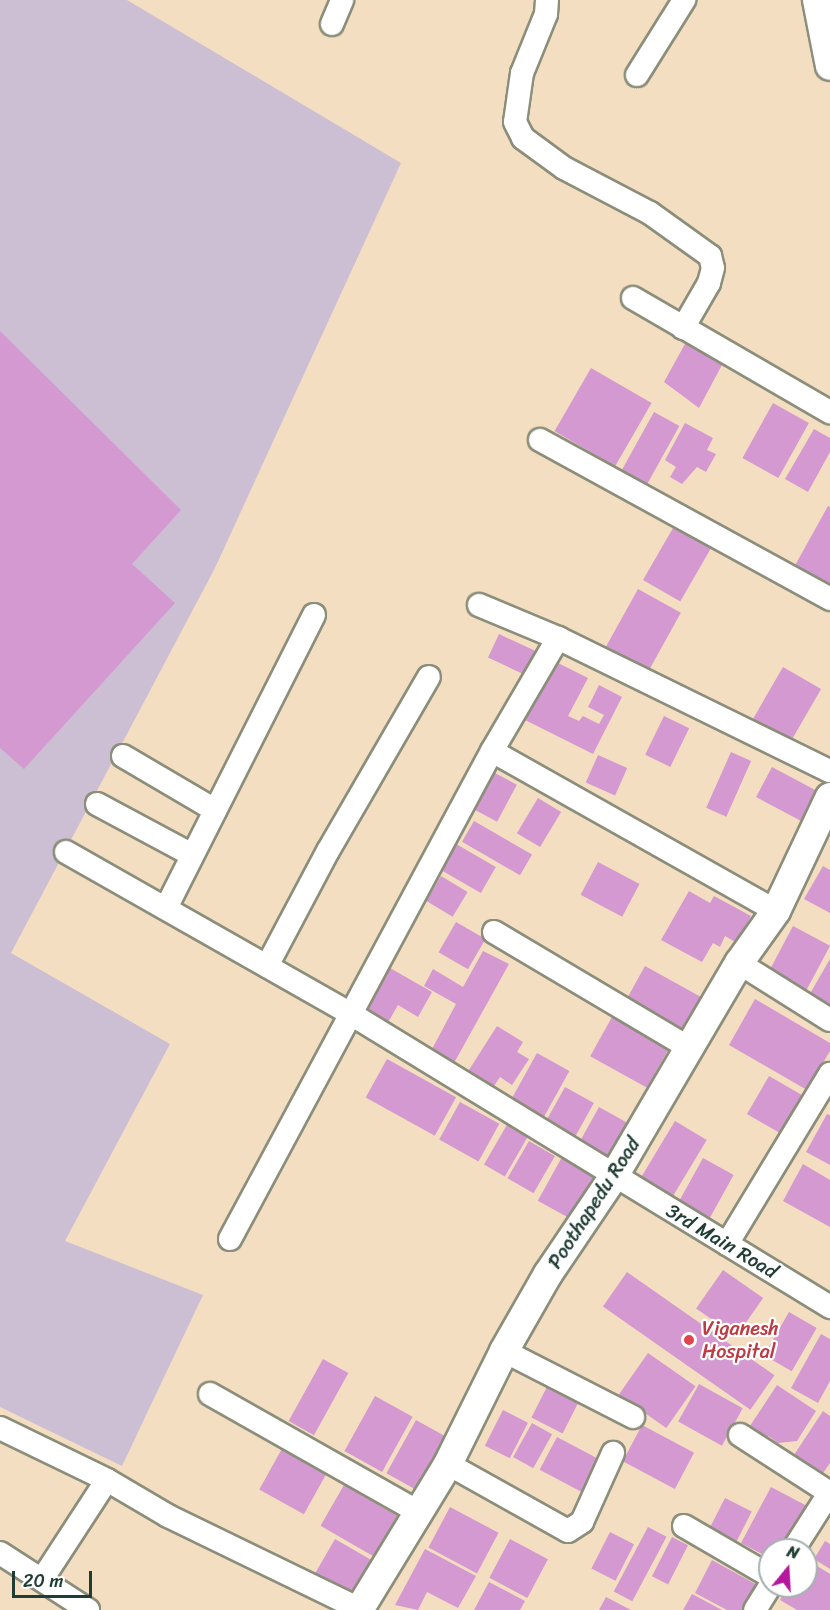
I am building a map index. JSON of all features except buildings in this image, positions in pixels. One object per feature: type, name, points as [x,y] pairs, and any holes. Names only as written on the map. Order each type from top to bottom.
[{"type":"street","points":[[332,24],[342,0]]},
{"type":"street","points":[[547,0],[546,14],[522,72],[515,122],[523,138],[564,168],[650,213],[710,256],[713,268],[709,283],[683,328]]},
{"type":"street","points":[[637,75],[684,0]]},
{"type":"street","points":[[815,1],[830,66]]},
{"type":"street","points":[[633,298],[830,412]]},
{"type":"street","points":[[540,440],[830,599]]},
{"type":"street","points":[[479,605],[558,638],[830,771]]},
{"type":"street","points":[[167,906],[314,615]]},
{"type":"street","points":[[230,1239],[492,751],[558,638]]},
{"type":"street","points":[[267,966],[328,851],[429,677]]},
{"type":"street","points":[[492,751],[776,911]]},
{"type":"street","points":[[123,756],[215,810]]},
{"type":"street","name":"Poothapedu Road","points":[[360,1610],[448,1464],[504,1351],[570,1237],[614,1176],[691,1049],[739,963],[776,911],[830,798]]},
{"type":"street","points":[[97,804],[192,855]]},
{"type":"street","name":"3rd Main Road","points":[[66,852],[167,906],[351,1014],[830,1307]]},
{"type":"street","points":[[494,932],[691,1049]]},
{"type":"street","points":[[739,963],[830,1020]]},
{"type":"street","points":[[727,1244],[830,1074]]},
{"type":"street","points":[[504,1351],[633,1416]]},
{"type":"street","points":[[210,1394],[420,1513]]},
{"type":"street","points":[[0,1428],[107,1480],[168,1516],[360,1610]]},
{"type":"street","points":[[740,1436],[830,1493],[801,1538]]},
{"type":"street","points":[[448,1464],[568,1531],[582,1522],[613,1453]]},
{"type":"street","points":[[43,1578],[107,1480]]},
{"type":"street","points":[[684,1526],[758,1569]]},
{"type":"street","points":[[0,1553],[43,1578],[88,1610]]},
{"type":"shaded area","points":[[0,0],[127,0],[401,163],[215,568],[11,953],[170,1044],[65,1241],[203,1295],[122,1466],[0,1407]]},
{"type":"place","name":"Viganesh Hospital","points":[[689,1340]]}]
